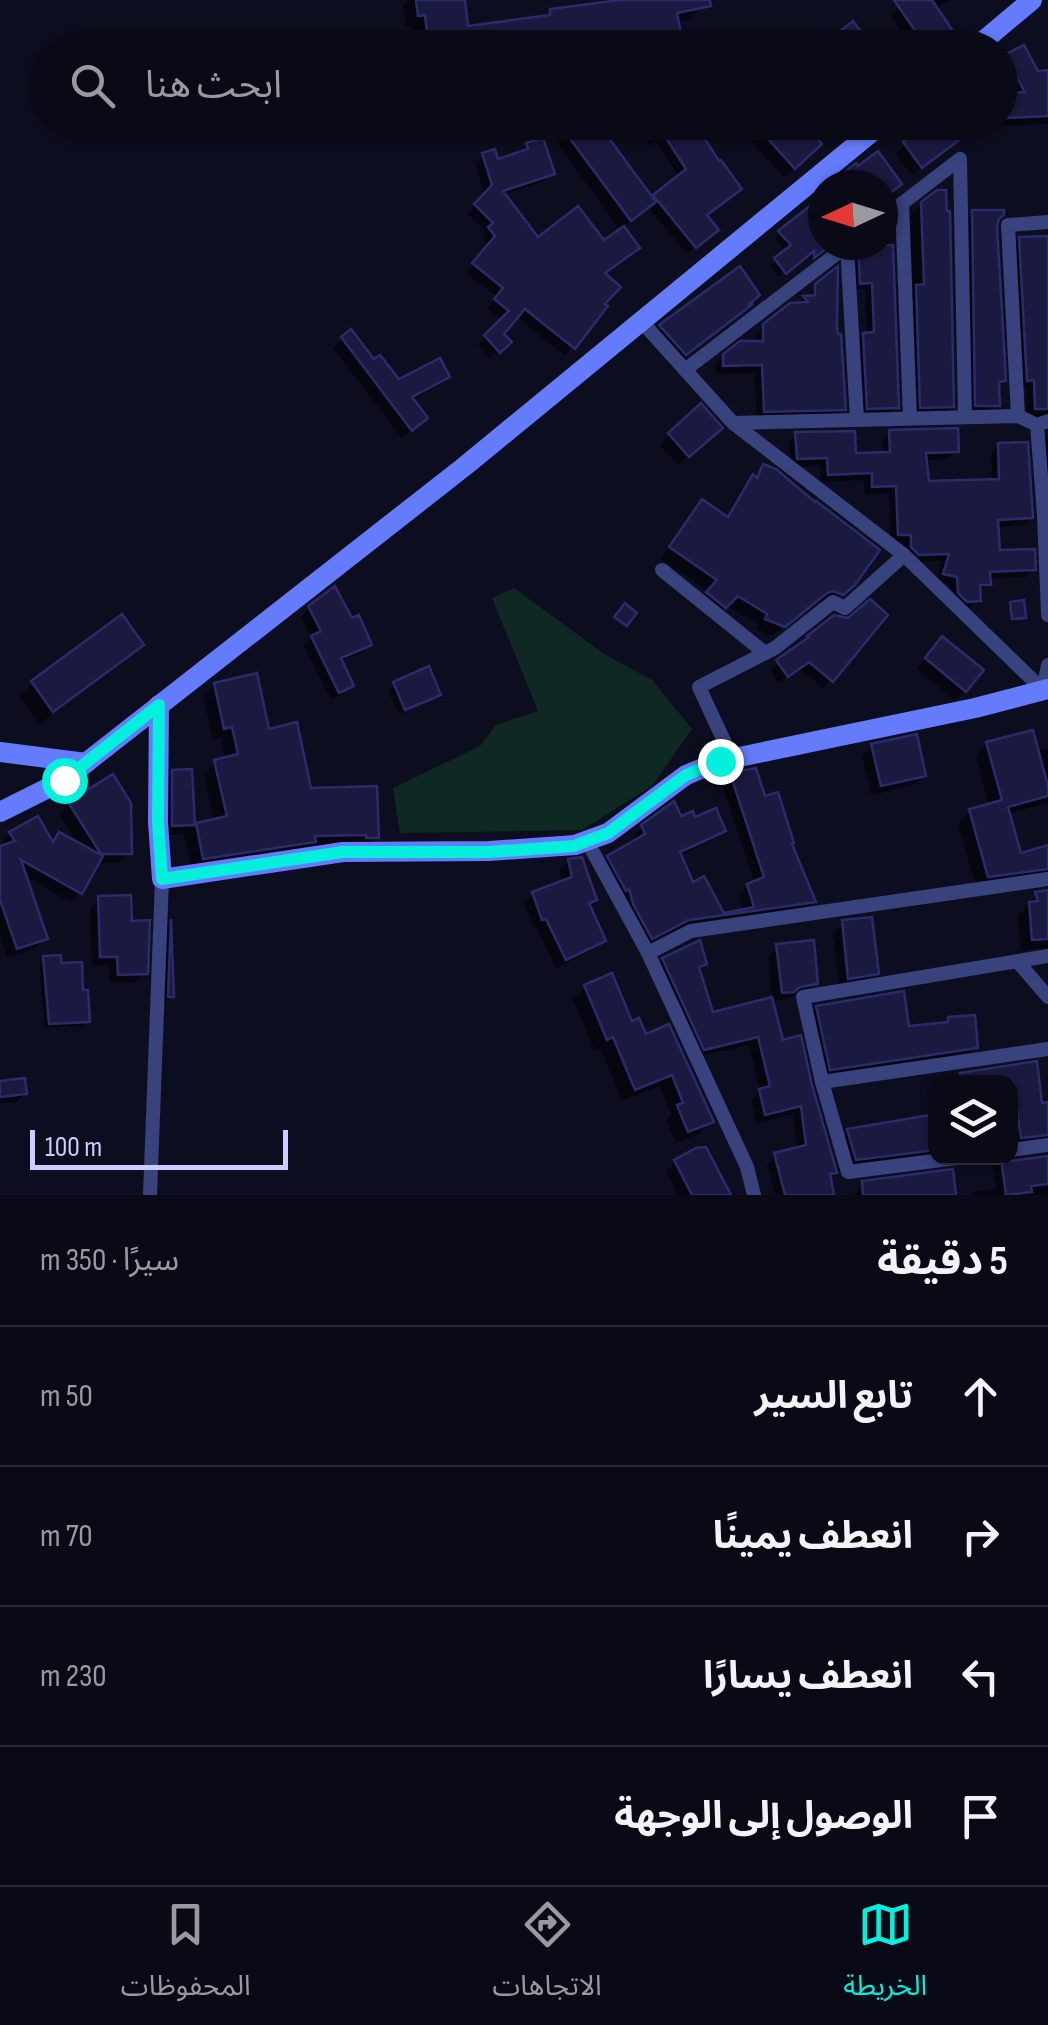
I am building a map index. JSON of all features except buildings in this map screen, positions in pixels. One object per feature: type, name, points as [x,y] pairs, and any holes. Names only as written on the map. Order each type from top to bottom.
[{"type":"main road","points":[[996,30],[1032,0]]},
{"type":"main road","points":[[0,812],[64,780],[86,763],[465,466],[862,140]]},
{"type":"main road","points":[[159,705],[158,822],[162,879],[343,852],[489,852],[574,846],[608,833],[686,775],[720,761],[975,708],[1046,689]]},
{"type":"main road","points":[[0,752],[86,763]]},
{"type":"street","points":[[898,207],[960,159],[965,416]]},
{"type":"street","points":[[902,204],[910,418]]},
{"type":"street","points":[[1018,416],[1008,226],[1048,222]]},
{"type":"street","points":[[685,370],[828,260]]},
{"type":"street","points":[[849,260],[856,419]]},
{"type":"street","points":[[642,322],[733,423],[904,555],[1046,689]]},
{"type":"street","points":[[733,423],[965,416],[1018,416],[1043,423],[1048,614]]},
{"type":"street","points":[[732,758],[699,687],[775,648],[833,602],[846,608],[904,555]]},
{"type":"street","points":[[662,570],[765,653]]},
{"type":"street","points":[[1046,689],[1048,664]]},
{"type":"street","points":[[587,841],[648,953],[747,1167],[754,1195]]},
{"type":"street","points":[[648,953],[691,932],[1048,878]]},
{"type":"street","points":[[150,1195],[162,879]]},
{"type":"street","points":[[928,1162],[848,1172],[822,1082],[804,997],[1048,956]]},
{"type":"street","points":[[1017,961],[1048,997]]},
{"type":"street","points":[[822,1082],[1048,1049]]},
{"type":"street","points":[[1018,1149],[1048,1145]]},
{"type":"green space","points":[[514,588],[604,654],[652,680],[692,729],[652,786],[582,830],[400,833],[393,788],[480,746],[496,725],[538,711],[492,598]]},
{"type":"route","points":[[64,780],[159,705],[158,822],[162,879],[343,852],[489,852],[574,846],[608,833],[686,775],[720,761]]}]
